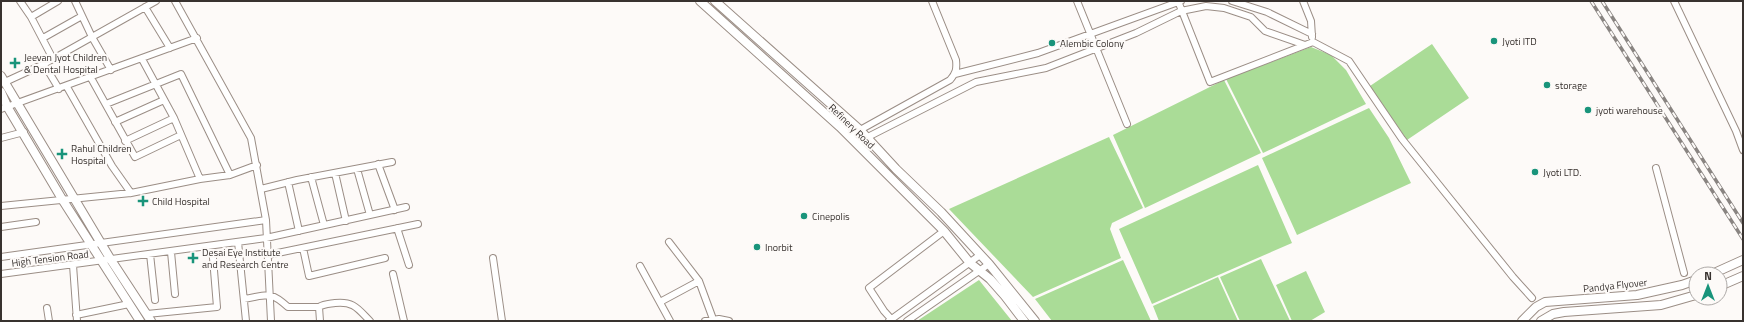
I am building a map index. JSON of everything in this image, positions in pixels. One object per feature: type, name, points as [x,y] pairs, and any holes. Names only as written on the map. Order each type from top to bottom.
[{"type":"main road","name":"Refinery Road","points":[[700,1],[853,140],[944,231],[970,262],[1005,296],[1024,321]]},
{"type":"main road","name":"Refinery Road","points":[[715,1],[860,130],[896,170],[941,212],[989,264],[1035,321]]},
{"type":"main road","points":[[3,79],[111,260],[149,318]]},
{"type":"main road","points":[[1,92],[5,108],[24,132],[62,200],[140,321]]},
{"type":"main road","points":[[1728,267],[1743,260]]},
{"type":"main road","points":[[1728,283],[1743,276]]},
{"type":"main road","name":"Pandya Flyover","points":[[1522,321],[1536,307],[1545,302],[1637,295],[1688,283]]},
{"type":"main road","points":[[1547,320],[1564,312],[1661,305],[1688,297]]},
{"type":"street","points":[[20,1],[43,38],[53,59]]},
{"type":"street","points":[[31,17],[58,1]]},
{"type":"street","points":[[75,1],[92,37],[111,70]]},
{"type":"street","points":[[3,79],[44,64],[156,1]]},
{"type":"street","points":[[175,1],[197,38],[251,138],[266,220],[271,321]]},
{"type":"street","points":[[853,140],[860,130],[950,80],[955,74],[956,60],[932,1]]},
{"type":"street","points":[[1077,1],[1127,124]]},
{"type":"street","points":[[955,74],[1038,53],[1180,1],[1181,11],[1210,82],[1313,42],[1349,62],[1402,139],[1513,277],[1532,298]]},
{"type":"street","points":[[1232,1],[1267,12],[1312,34]]},
{"type":"street","points":[[1304,1],[1311,21],[1313,42]]},
{"type":"street","points":[[1674,1],[1736,131],[1743,150]]},
{"type":"street","points":[[853,140],[866,137],[976,82],[1046,68],[1136,33],[1181,11],[1206,6],[1224,8],[1251,17],[1265,30],[1305,45]]},
{"type":"street","points":[[145,8],[170,48]]},
{"type":"street","points":[[43,38],[82,16]]},
{"type":"street","points":[[5,108],[67,87],[197,38]]},
{"type":"street","points":[[142,59],[174,118],[200,179]]},
{"type":"street","points":[[44,64],[59,89]]},
{"type":"street","points":[[106,104],[181,74],[230,175]]},
{"type":"street","points":[[91,78],[135,157],[181,135]]},
{"type":"street","points":[[67,87],[112,166],[131,193]]},
{"type":"street","points":[[115,122],[164,100]]},
{"type":"street","points":[[125,141],[174,118]]},
{"type":"street","points":[[1,138],[24,132]]},
{"type":"street","points":[[261,189],[311,177],[392,162]]},
{"type":"street","points":[[378,164],[395,210]]},
{"type":"street","points":[[1,206],[131,193],[200,179],[230,175],[257,165]]},
{"type":"street","points":[[1656,168],[1684,273]]},
{"type":"street","points":[[357,169],[370,215]]},
{"type":"street","points":[[335,173],[346,221]]},
{"type":"street","points":[[311,177],[324,225]]},
{"type":"street","points":[[288,182],[299,231]]},
{"type":"street","name":"High Tension Road","points":[[1,274],[102,262],[266,238],[406,207]]},
{"type":"street","name":"High Tension Road","points":[[1,257],[266,220]]},
{"type":"street","points":[[1,226],[36,222]]},
{"type":"street","points":[[268,256],[418,224]]},
{"type":"street","points":[[398,228],[409,265]]},
{"type":"street","points":[[944,231],[869,288],[891,321],[980,256]]},
{"type":"street","points":[[238,242],[246,321]]},
{"type":"street","points":[[669,242],[699,281],[713,319]]},
{"type":"street","points":[[149,318],[217,307],[212,246]]},
{"type":"street","points":[[303,248],[309,276],[385,258]]},
{"type":"street","points":[[171,252],[176,294]]},
{"type":"street","points":[[150,254],[155,300]]},
{"type":"street","points":[[493,258],[502,321]]},
{"type":"street","points":[[907,321],[981,272],[989,264]]},
{"type":"street","points":[[73,265],[77,318],[129,304]]},
{"type":"street","points":[[640,266],[670,321]]},
{"type":"street","points":[[393,274],[404,321]]},
{"type":"street","points":[[660,302],[699,281]]},
{"type":"street","points":[[244,299],[270,294],[275,296],[288,307],[319,307],[322,305],[349,302],[370,321]]},
{"type":"street","points":[[319,307],[320,321]]},
{"type":"street","points":[[47,308],[49,321]]},
{"type":"street","points":[[705,321],[713,319],[729,321]]},
{"type":"green space","points":[[1432,44],[1469,98],[1407,140],[1370,86]]},
{"type":"green space","points":[[1311,47],[1331,55],[1346,70],[1366,104],[1263,153],[1226,79]]},
{"type":"green space","points":[[1224,80],[1261,153],[1145,208],[1113,135]]},
{"type":"green space","points":[[1369,108],[1389,138],[1411,183],[1297,235],[1262,158]]},
{"type":"green space","points":[[1109,137],[1143,208],[1112,223],[1110,229],[1121,258],[1033,297],[949,209]]},
{"type":"green space","points":[[1258,165],[1292,243],[1152,304],[1119,229]]},
{"type":"green space","points":[[1261,259],[1290,321],[1240,321],[1220,277]]},
{"type":"green space","points":[[1123,260],[1151,321],[1052,321],[1035,299]]},
{"type":"green space","points":[[1306,271],[1325,312],[1310,321],[1292,321],[1276,285]]},
{"type":"green space","points":[[1218,277],[1238,321],[1159,321],[1153,306]]},
{"type":"green space","points":[[979,280],[1012,321],[917,321]]},
{"type":"railway","points":[[1591,1],[1743,239]]},
{"type":"railway","points":[[1602,1],[1743,223]]},
{"type":"place","name":"Jyoti lTD","points":[[1494,41]]},
{"type":"place","name":"Alembic Colony","points":[[1052,43]]},
{"type":"place","name":"Jeevan Jyot Children & Dental Hospital","points":[[15,63]]},
{"type":"place","name":"storage","points":[[1547,85]]},
{"type":"place","name":"jyoti warehouse","points":[[1588,110]]},
{"type":"place","name":"Rahul Children Hospital","points":[[62,154]]},
{"type":"place","name":"Jyoti LTD.","points":[[1535,172]]},
{"type":"place","name":"Child Hospital","points":[[143,201]]},
{"type":"place","name":"Cinepolis","points":[[804,216]]},
{"type":"place","name":"Inorbit","points":[[757,247]]},
{"type":"place","name":"Desai Eye Institute and Research Centre","points":[[193,258]]}]
